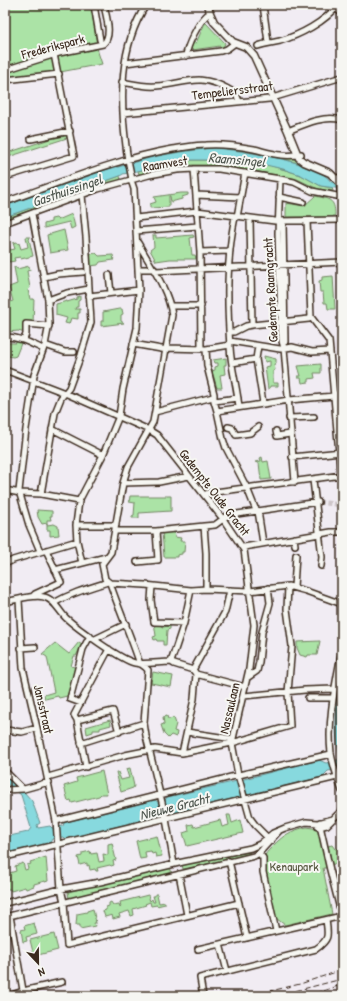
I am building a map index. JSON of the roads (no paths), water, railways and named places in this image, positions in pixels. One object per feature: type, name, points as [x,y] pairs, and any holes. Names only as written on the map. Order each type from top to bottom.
[{"type":"main road","points":[[207,5],[211,23],[234,44],[250,51],[254,56],[288,131],[304,162],[330,173],[340,180],[342,198]]},
{"type":"main road","points":[[207,5],[214,22],[234,44]]},
{"type":"street","points":[[94,5],[100,40]]},
{"type":"street","name":"Frederikspark","points":[[5,70],[54,54],[101,45],[106,42],[109,35],[104,5]]},
{"type":"street","points":[[82,563],[77,541],[76,525],[79,501],[103,455],[119,416],[123,389],[138,320],[139,290],[136,218],[134,189],[125,146],[122,82],[128,48],[135,25],[146,5]]},
{"type":"street","points":[[263,5],[268,42]]},
{"type":"street","points":[[258,46],[268,42],[282,40],[302,32],[321,20],[337,6],[342,14]]},
{"type":"street","points":[[186,56],[186,50],[190,42],[201,22],[208,15]]},
{"type":"street","points":[[125,63],[224,51],[234,44]]},
{"type":"street","points":[[5,177],[74,156],[54,54]]},
{"type":"street","points":[[5,80],[59,74]]},
{"type":"street","name":"Tempeliersstraat","points":[[123,113],[273,98],[342,77]]},
{"type":"street","points":[[122,82],[156,86],[188,80],[211,80],[236,93],[239,102]]},
{"type":"street","points":[[288,131],[324,119],[332,118],[342,120]]},
{"type":"street","points":[[31,139],[70,131]]},
{"type":"street","points":[[5,202],[155,152],[205,145],[222,145],[248,148],[286,156],[300,154]]},
{"type":"street","points":[[194,169],[201,268],[201,306],[206,366],[226,448],[247,488],[255,508],[258,511],[263,543]]},
{"type":"street","name":"Raamvest","points":[[5,224],[82,195],[171,171],[194,169],[219,169],[280,179],[294,182],[312,191],[342,198]]},
{"type":"street","points":[[239,407],[232,363],[227,297],[230,250],[245,173]]},
{"type":"street","name":"Gedempte Raamgracht","points":[[280,179],[279,197],[283,322],[282,341],[284,348],[292,457],[297,482]]},
{"type":"street","points":[[41,494],[56,413],[61,398],[69,388],[91,322],[85,272],[82,195]]},
{"type":"street","points":[[196,195],[241,198]]},
{"type":"street","points":[[279,197],[303,202]]},
{"type":"street","points":[[136,218],[197,211],[250,219],[280,221],[342,220]]},
{"type":"street","points":[[32,214],[48,300],[49,326],[44,347],[34,375],[21,465],[20,493],[29,525],[40,551]]},
{"type":"street","points":[[250,219],[252,325]]},
{"type":"street","points":[[204,495],[208,493],[314,480],[341,475],[341,452],[329,341],[311,317],[307,221]]},
{"type":"street","points":[[136,231],[198,226]]},
{"type":"street","points":[[137,242],[154,270],[171,306],[171,323],[153,422],[128,467],[123,483],[116,531],[111,552],[102,564],[105,579],[109,582],[140,664],[148,670],[144,723],[166,819],[174,864]]},
{"type":"street","points":[[200,252],[230,250]]},
{"type":"street","points":[[138,269],[154,270],[340,262]]},
{"type":"street","points":[[44,276],[85,272]]},
{"type":"street","points":[[109,275],[111,293]]},
{"type":"street","points":[[48,300],[67,293],[88,289]]},
{"type":"street","points":[[89,296],[139,290]]},
{"type":"street","points":[[171,306],[201,306]]},
{"type":"street","points":[[230,332],[234,332],[246,326],[309,319],[311,317]]},
{"type":"street","points":[[24,340],[26,334],[26,324],[49,326]]},
{"type":"street","points":[[5,337],[24,340],[65,352],[74,352]]},
{"type":"street","points":[[133,344],[167,349],[204,349],[230,343],[280,348],[292,347],[312,352],[330,351]]},
{"type":"street","points":[[258,346],[256,359],[263,403]]},
{"type":"street","points":[[232,363],[256,359]]},
{"type":"street","points":[[5,370],[66,393]]},
{"type":"street","name":"Gedempte Oude Gracht","points":[[66,393],[112,412],[148,432],[157,435],[244,547],[250,591]]},
{"type":"street","points":[[217,411],[263,403],[342,394]]},
{"type":"street","points":[[334,396],[337,398],[342,398]]},
{"type":"street","points":[[155,412],[213,399],[238,398]]},
{"type":"street","points":[[289,418],[314,417]]},
{"type":"street","points":[[228,427],[232,428],[236,435],[250,433],[258,427]]},
{"type":"street","points":[[52,429],[103,455]]},
{"type":"street","points":[[277,434],[290,434]]},
{"type":"street","points":[[292,457],[341,452]]},
{"type":"street","points":[[123,483],[159,482],[189,476]]},
{"type":"street","points":[[314,480],[322,557],[321,566]]},
{"type":"street","points":[[5,490],[20,493],[41,494],[79,501]]},
{"type":"street","points":[[116,531],[156,531],[215,525],[226,516],[316,502]]},
{"type":"street","points":[[76,525],[116,525]]},
{"type":"street","points":[[204,526],[206,589]]},
{"type":"street","points":[[137,562],[158,560],[156,531]]},
{"type":"street","points":[[244,547],[331,532],[342,532]]},
{"type":"street","points":[[294,538],[295,545]]},
{"type":"street","points":[[5,564],[40,551],[77,541]]},
{"type":"street","points":[[5,602],[33,596],[61,582],[46,550]]},
{"type":"street","points":[[294,588],[296,555]]},
{"type":"street","points":[[55,570],[107,557]]},
{"type":"street","points":[[54,603],[82,590],[109,582],[191,590],[206,589],[250,591],[288,586],[342,604]]},
{"type":"street","points":[[152,586],[151,600],[154,622],[184,623]]},
{"type":"street","points":[[5,789],[22,789],[77,769],[125,755],[155,749],[182,753],[290,726],[288,692],[292,646],[288,609],[288,586]]},
{"type":"street","name":"Nassaulaan","points":[[248,678],[257,671],[262,632],[270,603],[268,588]]},
{"type":"street","points":[[171,662],[184,623],[191,590]]},
{"type":"street","points":[[182,753],[194,699],[195,672],[225,612],[230,590]]},
{"type":"street","name":"Nassaulaan","points":[[232,741],[248,678],[254,625],[250,591]]},
{"type":"street","points":[[33,596],[45,597],[54,603],[70,621],[129,662],[140,664],[171,662],[195,672],[245,687]]},
{"type":"street","name":"Jansstraat","points":[[19,600],[23,668],[37,715],[37,728],[57,827],[61,889],[64,902],[67,945],[187,915]]},
{"type":"street","points":[[95,639],[126,624]]},
{"type":"street","points":[[254,625],[262,632]]},
{"type":"street","points":[[81,703],[70,699],[83,649],[90,636]]},
{"type":"street","points":[[21,648],[35,647]]},
{"type":"street","points":[[86,767],[75,718],[81,703],[109,649]]},
{"type":"street","points":[[342,649],[333,698],[331,726],[331,754],[342,791]]},
{"type":"street","points":[[244,696],[335,690]]},
{"type":"street","points":[[308,698],[333,698]]},
{"type":"street","points":[[75,718],[113,711],[119,732]]},
{"type":"street","points":[[81,743],[144,723]]},
{"type":"street","points":[[5,729],[22,732],[37,728]]},
{"type":"street","points":[[186,732],[232,741]]},
{"type":"street","points":[[232,741],[238,775],[250,818],[269,840]]},
{"type":"street","points":[[56,821],[161,798],[238,775],[331,754]]},
{"type":"street","points":[[5,771],[22,789]]},
{"type":"street","points":[[5,858],[166,819],[245,797],[337,777]]},
{"type":"street","points":[[23,993],[7,917],[254,856],[259,853],[269,840],[279,831],[300,824],[310,823],[320,826],[327,825],[342,810]]},
{"type":"street","points":[[198,949],[342,916],[320,826]]},
{"type":"street","points":[[5,903],[61,889],[100,882],[174,864],[255,847],[269,840]]},
{"type":"street","points":[[259,853],[262,858],[263,872],[276,931]]},
{"type":"street","points":[[229,862],[247,938]]},
{"type":"street","points":[[179,874],[187,915],[239,903]]},
{"type":"street","points":[[203,996],[200,978],[316,949],[328,938],[326,920]]},
{"type":"street","points":[[220,944],[227,971]]},
{"type":"street","points":[[5,990],[9,996],[62,982]]},
{"type":"water","points":[[214,148],[258,154],[311,168],[324,175],[331,182],[342,182],[342,189],[321,186],[301,175],[253,162],[233,160],[189,160],[123,174],[5,217],[5,206],[116,166],[118,167],[168,154]]},
{"type":"water","name":"Nieuwe Gracht","points":[[342,672],[342,769],[328,771],[322,777],[171,814],[168,812],[159,816],[68,839],[63,837],[52,839],[50,843],[5,854],[5,837],[28,832],[31,828],[21,795],[5,782],[5,775],[32,801],[40,823],[37,825],[38,828],[50,826],[52,828],[63,826],[66,822],[155,800],[158,802],[165,800],[167,797],[238,782],[244,779],[319,760],[326,763],[338,760],[340,757],[336,715]]},
{"type":"tunnel","points":[[318,502],[342,505]]},
{"type":"railway","points":[[250,996],[300,984],[342,970]]},
{"type":"railway","points":[[295,991],[342,979]]},
{"type":"railway","points":[[307,996],[338,986]]},
{"type":"railway","points":[[330,996],[342,990]]},
{"type":"water label","name":"Raamsingel","points":[[237,159]]},
{"type":"water label","name":"Gasthuissingel","points":[[67,190]]},
{"type":"park label","name":"Kenaupark","points":[[294,866]]}]
